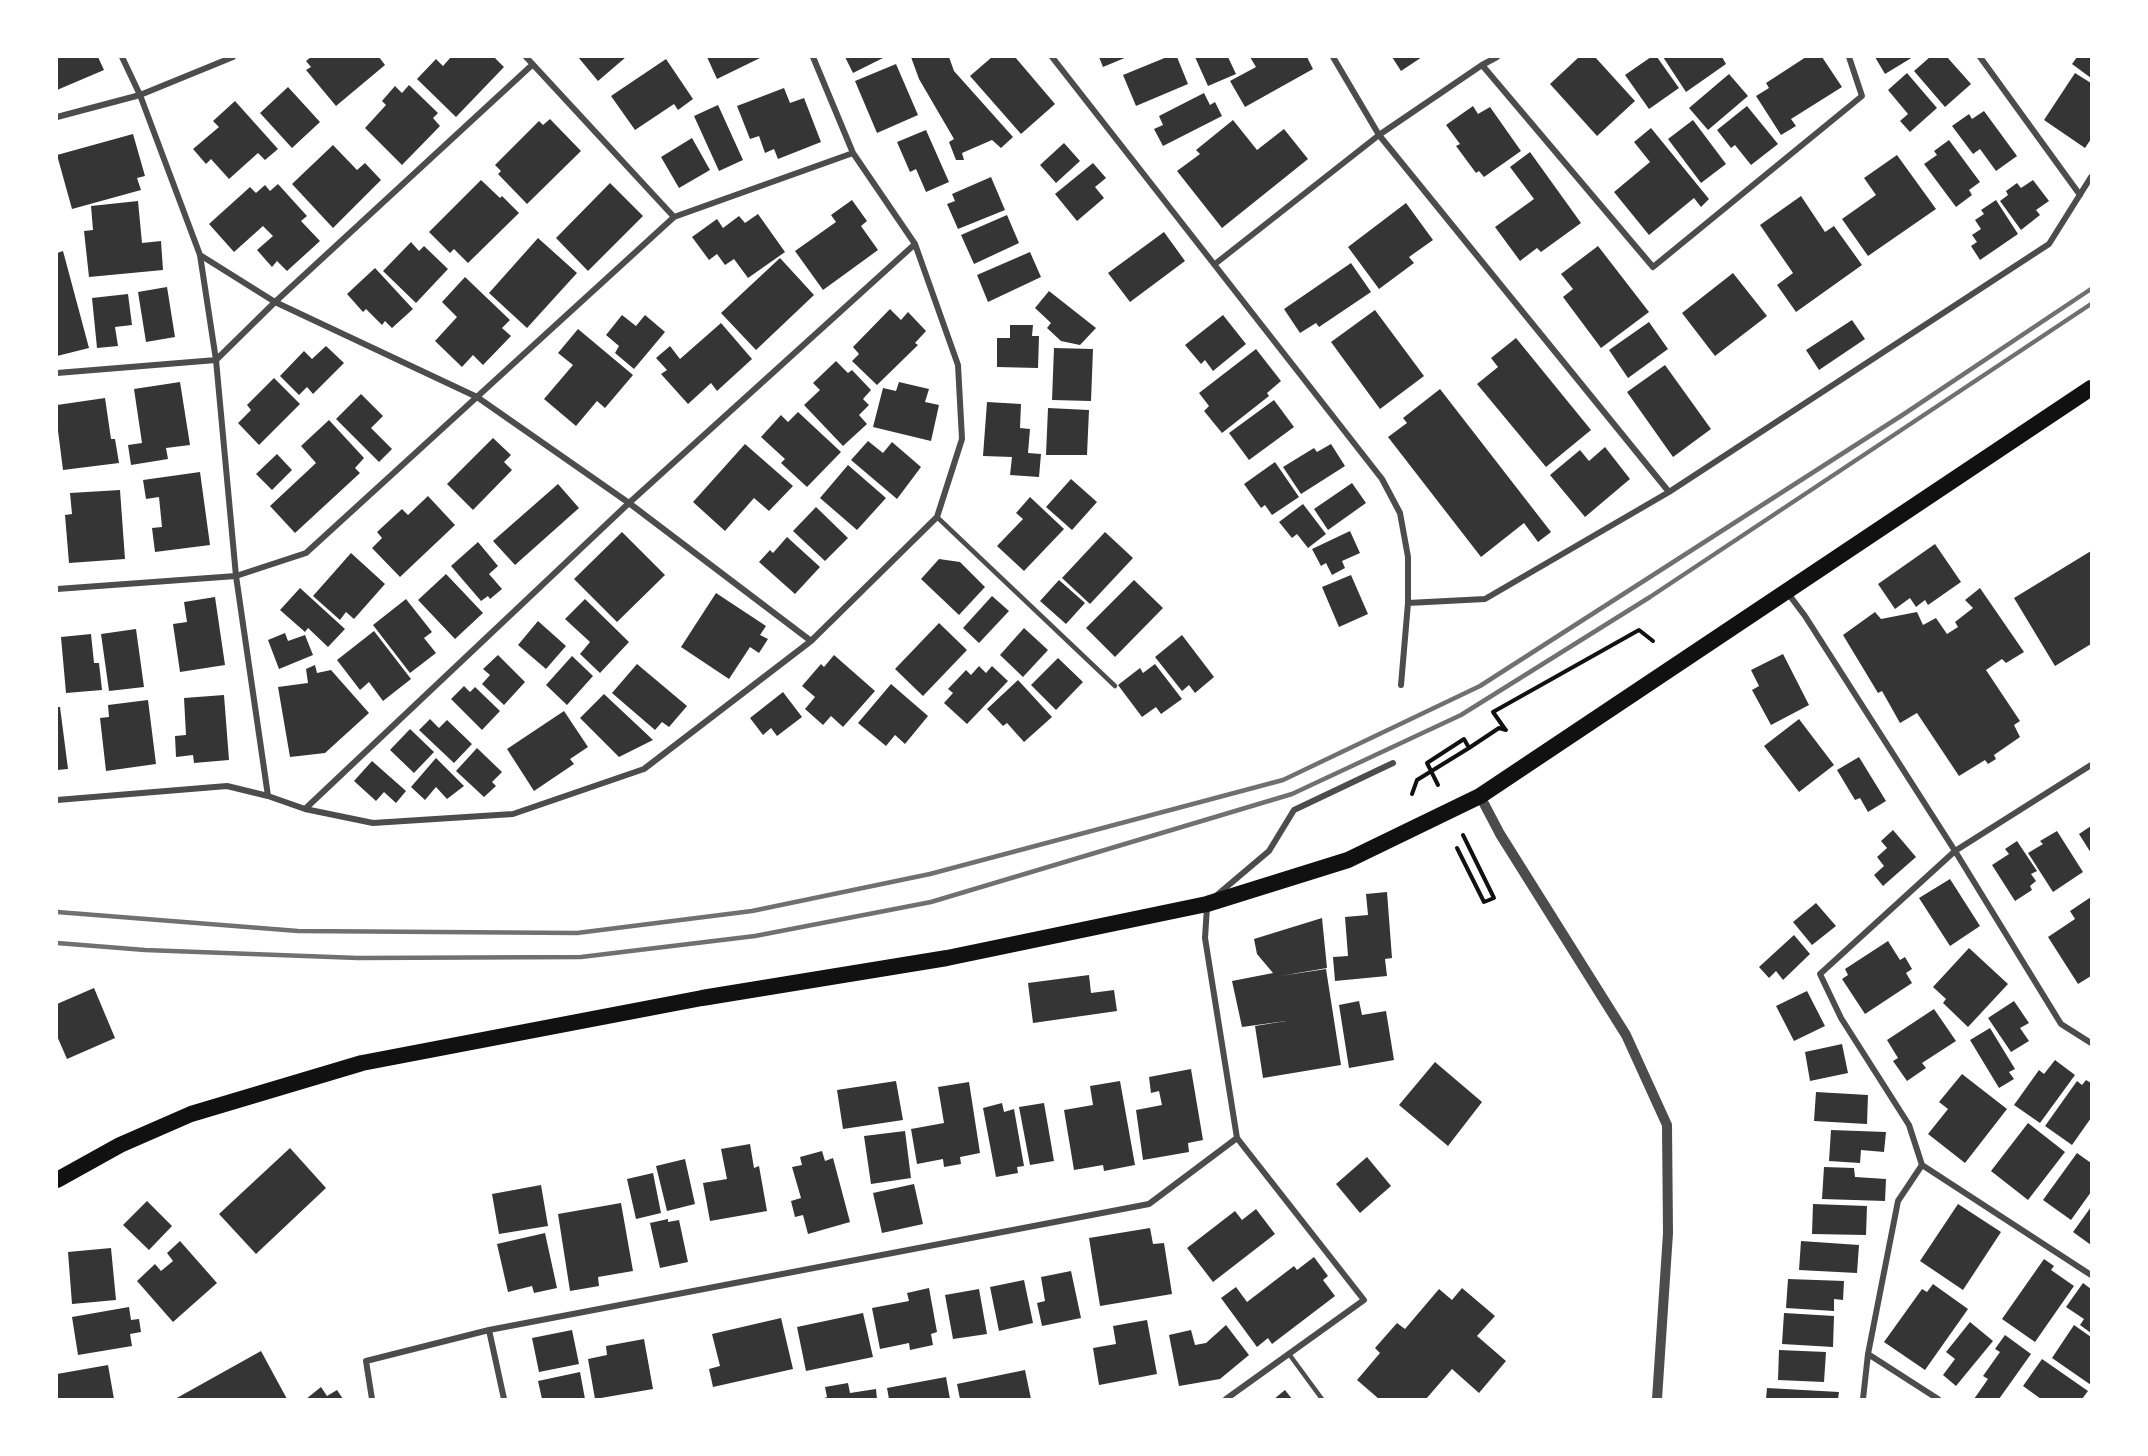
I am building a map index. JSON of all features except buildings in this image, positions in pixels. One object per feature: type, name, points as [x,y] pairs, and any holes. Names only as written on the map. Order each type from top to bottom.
[{"type":"highway","points":[[57,1180],[120,1145],[191,1113],[362,1063],[702,998],[947,957],[1207,904],[1348,860],[1480,796],[2091,388]]},
{"type":"street","points":[[122,57],[140,94],[200,255],[216,360],[236,576],[268,796]]},
{"type":"street","points":[[57,117],[140,94],[233,57]]},
{"type":"street","points":[[525,57],[674,217]]},
{"type":"street","points":[[57,800],[227,786],[268,796],[305,809],[373,824],[513,814],[644,769],[811,641],[937,518],[962,440],[958,365],[915,244],[853,153],[813,57]]},
{"type":"street","points":[[1052,57],[1382,479],[1400,513],[1408,557],[1408,603],[1401,685]]},
{"type":"street","points":[[1333,57],[1379,135],[1669,492]]},
{"type":"street","points":[[1215,264],[1379,135],[1497,57]]},
{"type":"street","points":[[1482,65],[1653,267],[1862,96],[1849,57]]},
{"type":"street","points":[[1980,57],[2080,195]]},
{"type":"street","points":[[57,373],[216,360],[274,302],[532,65]]},
{"type":"street","points":[[57,589],[236,576],[306,553],[674,217],[853,153]]},
{"type":"street","points":[[1408,603],[1485,599],[1669,492],[2049,244],[2091,177]]},
{"type":"street","points":[[305,809],[629,503],[915,244]]},
{"type":"street","points":[[200,255],[274,302],[477,397],[629,503],[811,641]]},
{"type":"street","points":[[1787,592],[1805,616],[1955,851],[2061,1024],[2091,1043]]},
{"type":"street","points":[[1226,1399],[1364,1300],[1237,1138],[1205,938],[1207,904],[1269,850],[1294,810],[1393,763]]},
{"type":"street","points":[[2091,765],[1955,851],[1820,974],[1841,1018],[1909,1125],[1922,1165],[2091,1275]]},
{"type":"street","points":[[1480,796],[1500,834],[1626,1035],[1667,1125],[1668,1233],[1657,1399]]},
{"type":"street","points":[[372,1399],[366,1361],[489,1330],[1149,1204],[1237,1138]]},
{"type":"street","points":[[1863,1399],[1868,1354],[1898,1201],[1922,1165]]},
{"type":"street","points":[[489,1330],[504,1399]]},
{"type":"street","points":[[1868,1354],[1938,1399]]},
{"type":"lane","points":[[937,518],[1115,686]]},
{"type":"lane","points":[[1289,1354],[1322,1399]]},
{"type":"path","points":[[1412,794],[1417,780],[1500,728],[1506,730],[1493,712],[1639,630],[1653,641]]},
{"type":"path","points":[[1427,763],[1464,739],[1469,748]]},
{"type":"path","points":[[1457,848],[1484,902],[1494,898]]},
{"type":"railway","points":[[57,912],[298,931],[577,933],[752,911],[930,874],[1283,780],[1480,686],[1904,414],[2091,289]]},
{"type":"railway","points":[[57,943],[145,950],[358,958],[581,957],[755,936],[931,902],[1292,794],[1461,715],[1650,597],[2091,304]]}]
